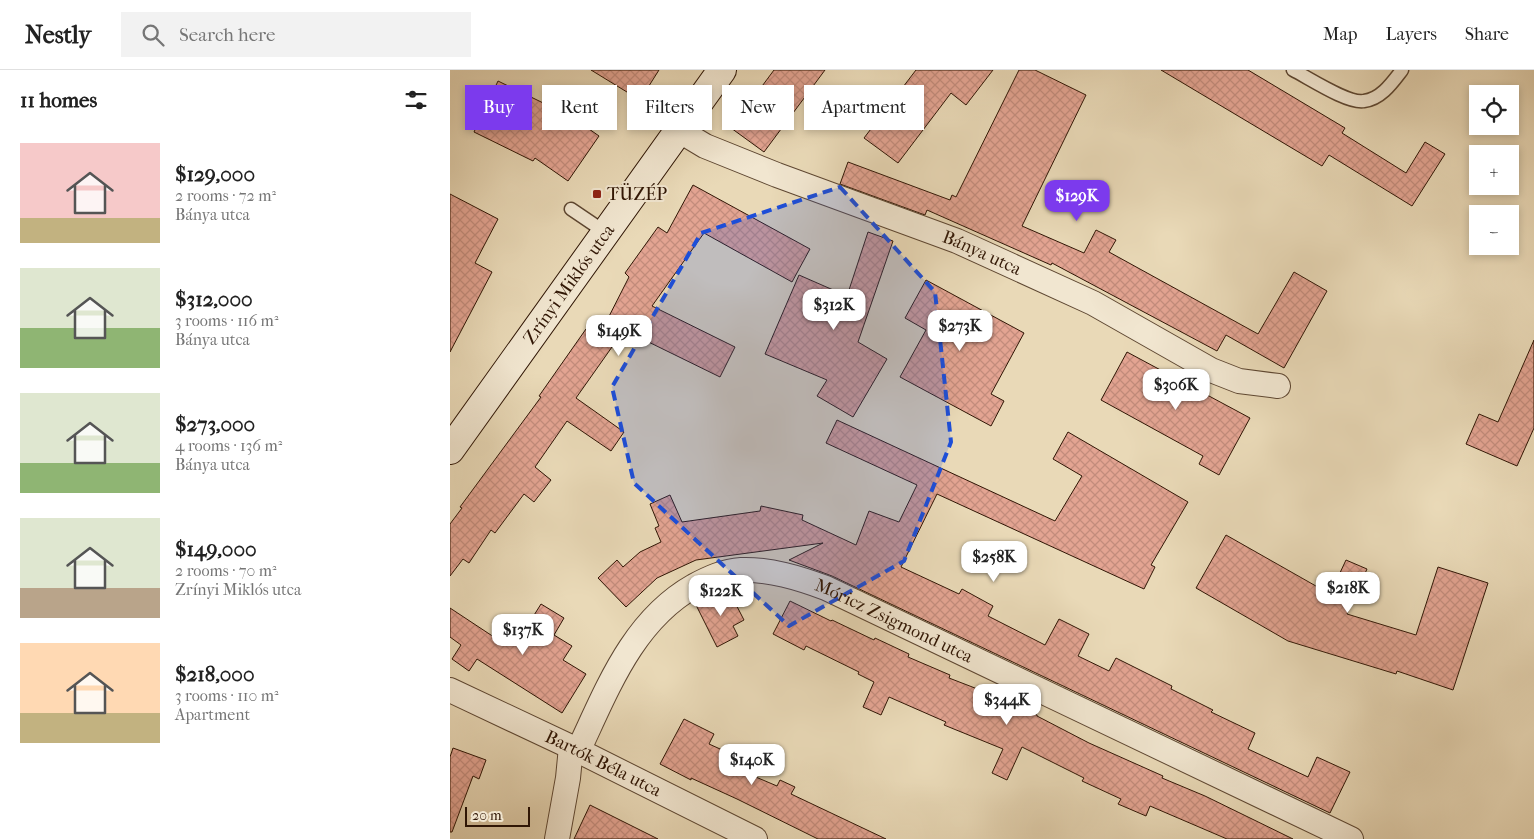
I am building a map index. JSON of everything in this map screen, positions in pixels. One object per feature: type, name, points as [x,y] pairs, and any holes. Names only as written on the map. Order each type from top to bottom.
[{"type":"main road","name":"Zrínyi Miklós utca","points":[[450,450],[722,70]]},
{"type":"street","name":"Bánya utca","points":[[680,131],[705,146],[754,166],[957,241],[1093,303],[1211,370],[1239,382],[1278,386]]},
{"type":"street","name":"Móricz Zsigmond utca","points":[[574,749],[621,661],[641,632],[657,614],[684,592],[707,579],[741,570],[767,572],[801,579],[826,588],[1351,839]]},
{"type":"street","name":"Bartók Béla utca","points":[[450,690],[755,839]]},
{"type":"street","points":[[557,839],[574,749]]},
{"type":"lane","points":[[1294,70],[1348,99],[1363,102],[1377,97],[1402,70]]},
{"type":"lane","points":[[571,209],[605,232]]},
{"type":"highlighted area","points":[[840,187],[935,292],[951,442],[904,561],[789,626],[634,483],[612,387],[701,233]]},
{"type":"building","points":[[591,70],[659,70],[650,85],[627,85],[627,92]]},
{"type":"building","points":[[774,70],[825,70],[814,85],[804,85],[804,98],[794,112],[794,85],[763,85]]},
{"type":"building","points":[[916,70],[993,70],[966,105],[951,93],[924,129],[924,85],[905,85]]},
{"type":"building","points":[[1019,70],[1035,70],[1086,95],[1022,226],[1084,253],[1096,230],[1116,240],[1109,252],[1258,334],[1294,272],[1327,291],[1284,368],[1226,335],[1217,351],[1052,263],[1051,265],[927,210],[925,215],[840,184],[848,162],[950,200],[952,195],[956,197]]},
{"type":"building","points":[[1161,70],[1248,70],[1345,128],[1342,133],[1406,173],[1425,142],[1445,154],[1412,206],[1329,155],[1322,166]]},
{"type":"building","points":[[498,81],[506,85],[496,85]]},
{"type":"building","points":[[532,98],[542,102],[542,130],[590,130],[599,136],[568,181],[535,158],[533,161],[474,132],[475,130],[532,130]]},
{"type":"building","points":[[734,130],[780,130],[764,152]]},
{"type":"building","points":[[870,130],[923,130],[898,163],[864,138]]},
{"type":"building","points":[[693,185],[810,249],[792,282],[704,233],[652,306],[735,347],[720,377],[624,330],[576,398],[624,432],[611,451],[567,421],[535,467],[551,480],[534,502],[524,494],[495,533],[491,530],[469,563],[463,559],[450,576],[450,524],[462,508],[460,507],[541,397],[539,396],[586,329],[598,338],[629,277],[625,273],[658,227],[667,233]]},
{"type":"building","points":[[450,194],[498,219],[475,263],[492,272],[450,352]]},
{"type":"building","points":[[868,232],[893,241],[858,342],[887,359],[853,417],[817,396],[827,380],[765,354],[799,275],[847,296]]},
{"type":"building","points":[[926,280],[1024,333],[991,394],[1004,401],[991,426],[900,377],[926,330],[905,318]]},
{"type":"building","points":[[1534,340],[1534,428],[1517,466],[1466,444],[1479,414],[1498,422]]},
{"type":"building","points":[[1127,352],[1250,418],[1219,475],[1199,464],[1203,456],[1101,400]]},
{"type":"building","points":[[837,420],[1055,521],[1082,476],[1053,459],[1068,432],[1188,502],[1151,565],[1155,567],[1144,589],[937,494],[901,567],[959,594],[962,589],[993,606],[988,616],[1045,645],[1059,619],[1089,634],[1078,656],[1109,671],[1116,658],[1172,686],[1171,689],[1213,710],[1211,712],[1255,733],[1248,749],[1308,777],[1317,757],[1350,772],[1330,813],[832,576],[789,560],[823,543],[696,560],[657,578],[626,607],[598,578],[617,560],[623,567],[640,552],[661,542],[655,528],[659,526],[650,504],[670,495],[682,522],[760,511],[761,506],[803,515],[802,520],[856,545],[869,511],[899,522],[917,485],[826,443]]},
{"type":"building","points":[[1226,535],[1330,594],[1346,560],[1367,569],[1347,614],[1416,635],[1438,567],[1488,583],[1453,690],[1397,671],[1396,674],[1288,641],[1196,588]]},
{"type":"building","points":[[728,589],[744,620],[733,626],[738,636],[717,647],[696,605]]},
{"type":"building","points":[[790,601],[831,621],[909,654],[908,657],[950,675],[949,678],[1006,700],[1089,743],[1163,776],[1162,778],[1205,796],[1293,839],[1227,839],[1150,806],[1146,816],[1118,804],[1121,799],[1082,781],[1084,778],[1022,747],[1007,780],[992,773],[1003,749],[944,725],[946,722],[889,697],[881,715],[863,707],[874,682],[858,674],[859,672],[806,646],[804,650],[773,634]]},
{"type":"building","points":[[541,604],[564,618],[554,635],[572,646],[563,660],[586,674],[562,713],[477,659],[469,671],[452,659],[461,645],[450,637],[450,608],[503,643],[511,630],[521,636]]},
{"type":"building","points":[[684,719],[714,734],[709,744],[749,762],[744,772],[777,786],[780,780],[795,787],[791,794],[886,839],[818,839],[660,764]]},
{"type":"building","points":[[453,748],[486,760],[479,779],[473,776],[452,832],[450,832],[450,757]]},
{"type":"building","points":[[590,805],[658,839],[574,839]]},
{"type":"place","name":"TÜZÉP","points":[[597,194]]}]
